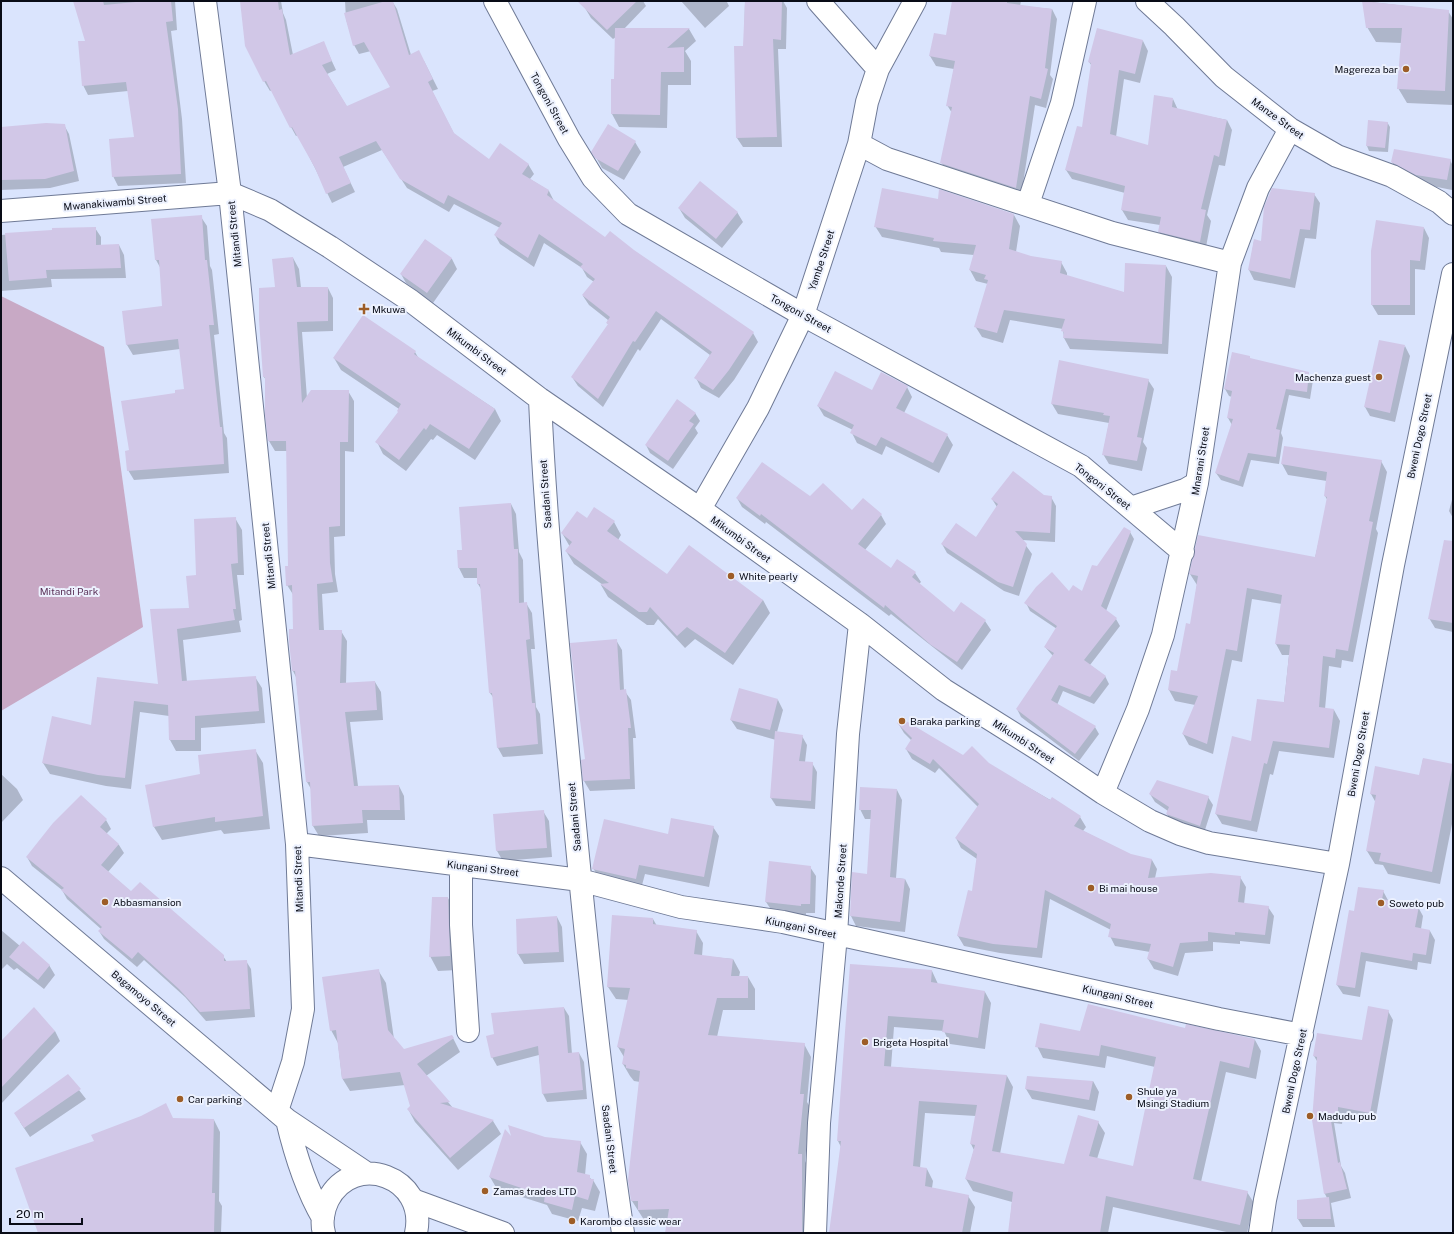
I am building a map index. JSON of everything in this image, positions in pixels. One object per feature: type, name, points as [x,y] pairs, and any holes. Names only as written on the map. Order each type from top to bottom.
[{"type":"street","name":"Mitandi Street","points":[[205,1],[230,193],[297,844],[303,1009],[282,1115]]},
{"type":"street","name":"Tongoni Street","points":[[495,1],[566,132],[593,178],[628,214],[803,315],[1081,466],[1183,552]]},
{"type":"street","points":[[818,1],[878,69]]},
{"type":"street","name":"Yambe Street","points":[[700,509],[758,408],[803,315],[859,144],[867,102],[878,69],[915,1]]},
{"type":"street","points":[[1028,204],[1062,103],[1085,1]]},
{"type":"street","name":"Manze Street","points":[[1147,1],[1224,77],[1290,129],[1337,156],[1392,176],[1439,202],[1453,214]]},
{"type":"street","name":"Mnarani Street","points":[[1103,793],[1138,709],[1163,635],[1183,552],[1197,482],[1230,263],[1258,188],[1290,129]]},
{"type":"street","points":[[859,144],[887,159],[1028,204],[1112,233],[1230,263]]},
{"type":"street","name":"Mwanakiwambi Street","points":[[1,211],[230,193]]},
{"type":"street","name":"Mikumbi Street","points":[[230,193],[270,210],[330,246],[411,301],[540,399],[700,509],[860,624],[944,690],[1041,751],[1103,793],[1150,821],[1180,834],[1209,843],[1338,864]]},
{"type":"street","name":"Bweni Dogo Street","points":[[1260,1233],[1265,1200],[1338,864],[1392,564],[1453,274]]},
{"type":"street","name":"Saadani Street","points":[[540,399],[544,492],[580,880],[609,1135],[623,1233]]},
{"type":"street","points":[[1131,508],[1185,490],[1197,482]]},
{"type":"street","name":"Makonde Street","points":[[815,1233],[819,1123],[836,935],[848,734],[860,624]]},
{"type":"street","name":"Kiungani Street","points":[[297,844],[580,880],[681,907],[783,922],[836,935],[1302,1035]]},
{"type":"street","points":[[461,865],[461,925],[468,1031]]},
{"type":"street","name":"Bagamoyo Street","points":[[1,878],[282,1115],[366,1173]]},
{"type":"street","points":[[282,1115],[301,1172],[323,1228]]},
{"type":"street","points":[[323,1228],[325,1204],[332,1193],[341,1183],[353,1176],[366,1173],[381,1174],[394,1179],[405,1188],[413,1200],[417,1212],[416,1233]]},
{"type":"street","points":[[413,1200],[503,1233]]},
{"type":"green space","name":"Mitandi Park","points":[[1,296],[104,347],[143,627],[1,711]]},
{"type":"building","points":[[73,1],[103,1],[104,5],[146,1],[171,1],[173,21],[166,22],[178,109],[181,174],[112,177],[109,139],[134,137],[126,82],[82,86],[78,41],[85,41]]},
{"type":"building","points":[[240,1],[278,1],[279,10],[282,9],[290,55],[324,41],[332,61],[322,65],[347,106],[390,87],[364,42],[353,46],[344,13],[386,1],[393,1],[409,55],[419,50],[433,79],[428,82],[454,133],[489,159],[500,143],[529,164],[522,174],[549,190],[547,195],[605,237],[610,231],[634,250],[754,332],[729,370],[713,390],[694,378],[712,352],[656,311],[635,342],[633,341],[598,399],[571,377],[608,324],[606,323],[610,317],[582,295],[595,279],[580,267],[583,264],[539,234],[528,258],[494,235],[502,223],[448,195],[444,204],[400,179],[376,141],[339,157],[351,183],[326,194],[315,168],[292,127],[290,128],[266,81],[263,82],[245,46]]},
{"type":"building","points":[[577,1],[637,1],[607,30]]},
{"type":"building","points":[[745,1],[782,1],[781,40],[773,39],[777,137],[736,138],[734,46],[743,46]]},
{"type":"building","points":[[952,1],[1007,1],[1007,3],[1052,9],[1045,68],[1048,69],[1041,99],[1030,96],[1016,188],[940,163],[952,107],[946,106],[955,61],[929,56],[934,33],[946,35]]},
{"type":"building","points":[[1362,1],[1449,10],[1445,91],[1397,89],[1402,28],[1366,28]]},
{"type":"building","points":[[615,28],[690,28],[667,48],[684,47],[684,72],[661,72],[660,115],[611,114],[611,79],[614,79]]},
{"type":"building","points":[[1097,28],[1143,40],[1135,74],[1119,70],[1110,134],[1148,145],[1154,95],[1173,98],[1172,107],[1227,120],[1219,157],[1214,155],[1201,209],[1206,210],[1200,242],[1158,232],[1161,217],[1121,210],[1125,186],[1065,170],[1077,126],[1082,127],[1091,63],[1088,62]]},
{"type":"building","points":[[1368,120],[1388,122],[1385,148],[1366,146]]},
{"type":"building","points":[[46,123],[65,124],[74,171],[45,179],[1,180],[1,127]]},
{"type":"building","points":[[608,124],[636,141],[618,171],[595,158],[591,152]]},
{"type":"building","points":[[1394,149],[1451,159],[1447,180],[1416,175],[1391,162]]},
{"type":"building","points":[[700,181],[738,212],[716,239],[678,208]]},
{"type":"building","points":[[882,188],[938,199],[939,189],[1014,214],[1009,249],[1031,256],[1062,261],[1060,273],[1124,292],[1125,263],[1166,265],[1162,344],[1063,338],[1064,332],[1061,331],[1065,319],[1004,310],[997,333],[974,327],[988,280],[984,279],[986,275],[969,270],[976,245],[933,241],[934,238],[874,227]]},
{"type":"building","points":[[1272,188],[1315,193],[1310,230],[1300,229],[1290,279],[1248,270],[1254,239],[1261,241],[1264,207]]},
{"type":"building","points":[[202,215],[205,260],[207,260],[214,325],[209,325],[220,427],[222,427],[224,464],[127,471],[125,451],[129,450],[121,401],[175,393],[175,390],[184,389],[178,339],[126,345],[122,311],[162,306],[159,260],[155,260],[151,219]]},
{"type":"building","points":[[1376,220],[1424,227],[1420,261],[1410,260],[1410,305],[1371,305],[1371,251]]},
{"type":"building","points":[[96,227],[96,245],[119,244],[121,268],[46,270],[47,278],[9,281],[5,233],[52,230],[52,228]]},
{"type":"building","points":[[425,239],[452,258],[427,293],[400,274]]},
{"type":"building","points":[[293,257],[297,287],[328,287],[328,321],[297,322],[302,403],[311,390],[349,390],[348,442],[340,442],[340,526],[329,527],[330,563],[333,582],[317,584],[319,630],[342,630],[340,683],[375,681],[377,710],[345,712],[354,786],[399,785],[400,810],[362,810],[363,823],[312,826],[310,782],[306,782],[295,671],[292,671],[289,629],[293,629],[292,585],[286,586],[285,566],[288,566],[286,441],[268,441],[265,415],[265,377],[263,377],[259,320],[259,288],[275,287],[272,259]]},
{"type":"building","points":[[363,315],[416,351],[414,354],[495,409],[469,449],[430,424],[426,430],[424,428],[399,460],[375,442],[398,412],[397,411],[401,404],[333,358]]},
{"type":"building","points":[[1379,340],[1405,345],[1390,413],[1364,407]]},
{"type":"building","points":[[1232,352],[1250,356],[1250,358],[1309,372],[1307,392],[1286,389],[1276,429],[1280,430],[1276,457],[1248,453],[1239,481],[1215,473],[1233,419],[1227,418],[1232,391],[1224,389]]},
{"type":"building","points":[[1059,360],[1149,379],[1137,437],[1142,438],[1137,461],[1102,455],[1110,416],[1103,415],[1104,413],[1051,404]]},
{"type":"building","points":[[835,371],[872,390],[881,372],[908,386],[896,408],[948,434],[933,463],[881,437],[876,446],[850,433],[854,425],[817,406]]},
{"type":"building","points":[[677,399],[696,413],[689,421],[694,424],[668,461],[645,445]]},
{"type":"building","points":[[1284,446],[1382,460],[1369,521],[1373,522],[1348,651],[1336,649],[1335,658],[1323,656],[1319,707],[1334,709],[1329,748],[1273,741],[1267,764],[1264,763],[1251,821],[1215,814],[1232,736],[1251,741],[1257,699],[1284,702],[1290,645],[1275,644],[1282,595],[1247,588],[1237,651],[1226,649],[1207,744],[1182,734],[1198,696],[1168,690],[1171,670],[1177,671],[1186,623],[1190,624],[1198,576],[1189,574],[1198,535],[1315,557],[1327,497],[1324,496],[1327,472],[1281,464]]},
{"type":"building","points":[[762,462],[810,496],[823,483],[852,510],[863,498],[882,514],[858,544],[891,568],[897,559],[916,572],[912,577],[954,612],[961,602],[986,620],[957,662],[931,645],[885,605],[884,608],[761,514],[760,516],[736,498]]},
{"type":"building","points":[[1013,471],[1044,495],[1052,496],[1050,533],[1015,531],[1027,544],[1013,587],[998,582],[941,544],[956,523],[976,537],[998,504],[991,499]]},
{"type":"building","points":[[511,503],[514,549],[518,549],[519,603],[527,602],[530,639],[526,640],[532,703],[535,703],[538,744],[497,748],[492,693],[489,693],[480,584],[477,584],[477,568],[458,568],[457,550],[462,550],[459,507]]},
{"type":"building","points":[[594,507],[615,521],[607,531],[667,574],[689,545],[763,600],[725,653],[687,627],[677,636],[650,607],[647,612],[639,612],[600,584],[609,583],[565,551],[572,542],[561,533],[577,511],[587,518]]},
{"type":"building","points":[[236,517],[238,563],[231,564],[236,609],[233,609],[235,620],[177,629],[182,681],[256,676],[259,711],[195,716],[195,740],[169,740],[168,705],[134,701],[125,778],[98,775],[42,763],[52,716],[91,725],[97,677],[158,684],[150,609],[189,608],[186,576],[196,575],[194,519]]},
{"type":"building","points":[[1124,527],[1131,531],[1101,606],[1117,618],[1084,660],[1106,676],[1090,697],[1059,685],[1051,700],[1096,726],[1075,754],[1016,709],[1054,653],[1044,647],[1057,626],[1024,603],[1036,587],[1052,572],[1069,591],[1073,585],[1082,591],[1092,565],[1097,566]]},
{"type":"building","points":[[1444,540],[1453,541],[1453,623],[1428,619]]},
{"type":"building","points":[[617,639],[620,690],[626,689],[631,728],[628,728],[630,779],[583,781],[581,760],[585,759],[570,643]]},
{"type":"building","points":[[739,688],[778,699],[770,730],[730,720]]},
{"type":"building","points":[[901,718],[963,755],[972,746],[989,763],[1050,800],[1052,797],[1081,816],[1074,826],[1131,854],[1152,859],[1148,878],[1211,873],[1241,876],[1238,902],[1269,906],[1265,935],[1235,932],[1235,935],[1208,932],[1208,941],[1180,943],[1173,967],[1147,959],[1151,944],[1108,937],[1111,924],[1045,890],[1037,948],[993,944],[957,936],[968,890],[972,891],[977,854],[955,838],[979,804],[933,759],[930,764],[905,749],[912,738],[897,723]]},
{"type":"building","points":[[775,731],[803,735],[799,761],[813,762],[811,801],[770,798]]},
{"type":"building","points":[[256,749],[263,816],[215,822],[215,817],[153,827],[145,785],[200,774],[198,755]]},
{"type":"building","points":[[1423,758],[1453,764],[1432,872],[1379,861],[1381,853],[1366,851],[1376,795],[1370,794],[1375,766],[1419,775]]},
{"type":"building","points":[[1157,780],[1209,796],[1200,826],[1166,814],[1169,807],[1149,794]]},
{"type":"building","points":[[860,787],[897,789],[890,877],[905,879],[900,922],[850,916],[852,872],[867,874],[871,810],[859,810]]},
{"type":"building","points":[[81,795],[107,819],[100,827],[119,844],[101,865],[131,891],[140,882],[224,955],[224,961],[247,960],[250,1009],[200,1012],[179,989],[138,952],[132,959],[98,931],[102,927],[61,890],[64,888],[26,857],[53,823]]},
{"type":"building","points":[[544,810],[547,848],[496,851],[493,814]]},
{"type":"building","points":[[671,818],[714,826],[704,877],[639,865],[636,879],[592,869],[604,819],[668,834]]},
{"type":"building","points":[[769,861],[811,866],[810,904],[801,904],[801,906],[765,902]]},
{"type":"building","points":[[1358,887],[1384,890],[1382,899],[1419,906],[1415,927],[1430,930],[1426,955],[1413,953],[1412,961],[1361,952],[1355,988],[1336,985],[1349,910],[1354,911]]},
{"type":"building","points":[[432,897],[448,897],[450,956],[429,957]]},
{"type":"building","points":[[612,915],[653,918],[653,924],[697,930],[694,954],[733,959],[731,976],[748,976],[748,998],[717,998],[708,1035],[805,1043],[800,1094],[804,1094],[798,1154],[802,1154],[802,1233],[665,1233],[669,1209],[638,1210],[638,1201],[631,1201],[628,1180],[640,1071],[626,1068],[626,1065],[622,1064],[625,1049],[617,1047],[630,988],[607,987]]},
{"type":"building","points":[[557,916],[559,952],[517,954],[516,919]]},
{"type":"building","points":[[23,941],[50,965],[38,980],[9,957]]},
{"type":"building","points":[[850,964],[932,970],[931,982],[985,991],[978,1038],[942,1032],[944,1020],[888,1016],[884,1066],[1007,1075],[992,1151],[1064,1164],[1078,1115],[1099,1121],[1089,1156],[1133,1166],[1156,1057],[1101,1045],[1099,1056],[1035,1047],[1040,1023],[1080,1031],[1088,1004],[1185,1028],[1186,1024],[1255,1039],[1249,1068],[1220,1061],[1193,1179],[1248,1191],[1240,1225],[1106,1196],[1100,1233],[1008,1233],[1013,1192],[965,1179],[975,1145],[970,1144],[977,1105],[919,1101],[913,1166],[927,1168],[925,1186],[969,1195],[962,1233],[829,1233],[841,1141],[837,1141]]},
{"type":"building","points":[[379,969],[388,1030],[404,1049],[452,1035],[454,1038],[417,1064],[450,1102],[440,1103],[494,1120],[450,1158],[407,1109],[410,1106],[400,1072],[342,1079],[336,1030],[330,1031],[322,977]]},
{"type":"building","points":[[1368,1006],[1389,1010],[1370,1113],[1338,1107],[1338,1115],[1330,1115],[1338,1163],[1340,1162],[1347,1189],[1324,1194],[1312,1120],[1317,1057],[1313,1056],[1317,1033],[1362,1040]]},
{"type":"building","points":[[34,1007],[55,1031],[1,1088],[1,1041]]},
{"type":"building","points":[[564,1007],[568,1053],[579,1052],[583,1090],[542,1094],[538,1046],[491,1058],[486,1036],[494,1034],[491,1013]]},
{"type":"building","points":[[68,1074],[81,1089],[24,1128],[14,1113]]},
{"type":"building","points":[[1027,1076],[1093,1081],[1089,1100],[1025,1089]]},
{"type":"building","points":[[166,1103],[173,1118],[214,1119],[212,1193],[215,1193],[214,1233],[38,1233],[15,1168],[94,1141],[91,1135],[141,1116]]},
{"type":"building","points":[[508,1125],[545,1137],[581,1141],[577,1172],[590,1175],[590,1179],[594,1179],[588,1200],[575,1196],[572,1210],[544,1202],[545,1196],[489,1177],[505,1129],[511,1136]]},
{"type":"building","points":[[1329,1197],[1331,1219],[1297,1219],[1297,1200]]},
{"type":"place","name":"Magereza bar","points":[[1406,69]]},
{"type":"place","name":"Mkuwa","points":[[364,309]]},
{"type":"place","name":"Machenza guest","points":[[1379,377]]},
{"type":"place","name":"White pearly","points":[[731,576]]},
{"type":"place","name":"Baraka parking","points":[[902,721]]},
{"type":"place","name":"Bi mai house","points":[[1091,888]]},
{"type":"place","name":"Abbasmansion","points":[[105,902]]},
{"type":"place","name":"Soweto pub","points":[[1381,903]]},
{"type":"place","name":"Brigeta Hospital","points":[[865,1042]]},
{"type":"place","name":"Shule ya Msingi Stadium","points":[[1129,1097]]},
{"type":"place","name":"Car parking","points":[[180,1099]]},
{"type":"place","name":"Madudu pub","points":[[1310,1116]]},
{"type":"place","name":"Zamas trades LTD","points":[[485,1191]]},
{"type":"place","name":"Karombo classic wear","points":[[572,1221]]}]
